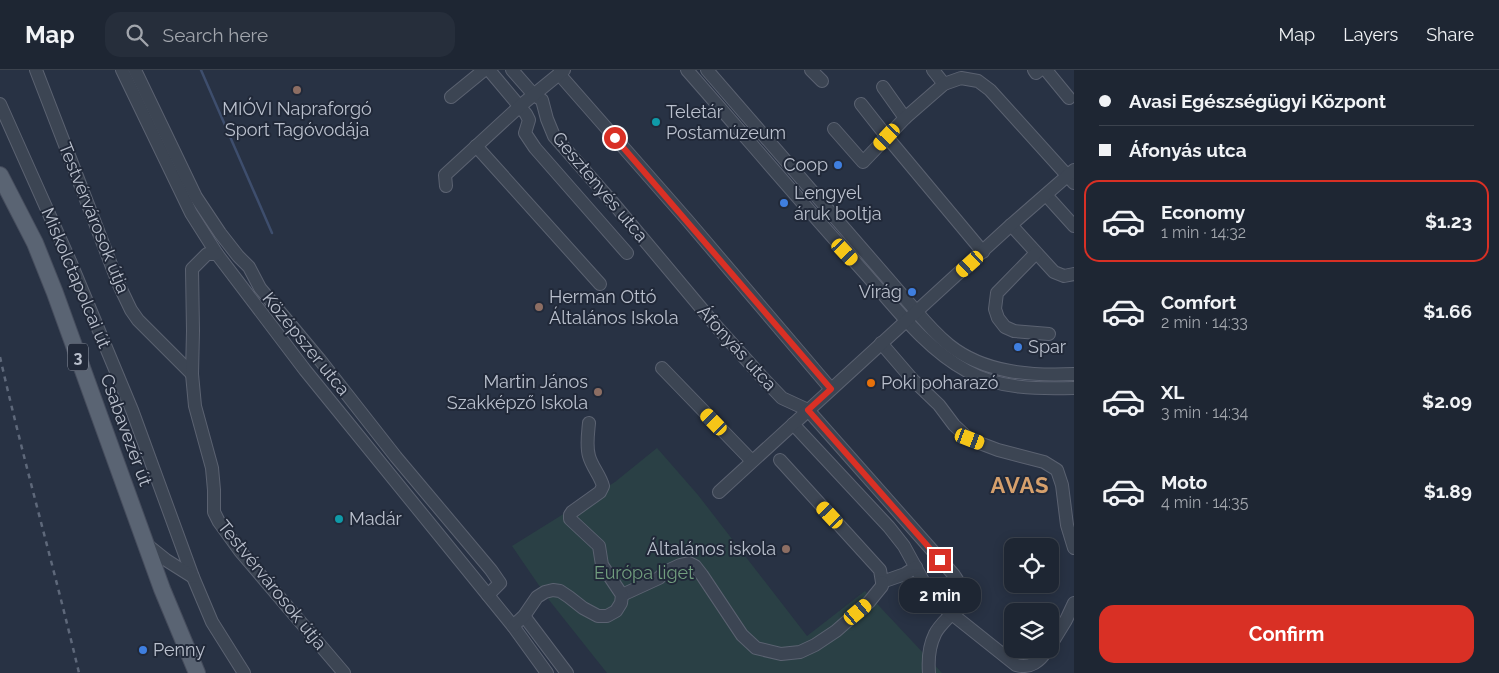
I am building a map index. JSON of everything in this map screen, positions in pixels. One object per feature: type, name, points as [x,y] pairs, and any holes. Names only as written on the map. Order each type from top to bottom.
[{"type":"main road","name":"Csabavezér út","points":[[0,175],[35,243],[55,293],[146,544],[159,560],[162,589],[197,673]]},
{"type":"street","name":"Testvérvárosok útja","points":[[36,70],[130,310],[192,374]]},
{"type":"street","name":"Középszer utca","points":[[122,70],[191,213],[217,254],[306,370],[513,626],[547,673]]},
{"type":"street","name":"Középszer utca","points":[[136,70],[196,196],[220,233],[248,267],[260,288],[320,360],[396,457],[491,570],[500,583],[488,595]]},
{"type":"street","points":[[451,97],[484,70]]},
{"type":"street","name":"Gesztenyés utca","points":[[489,70],[530,120],[525,133],[535,148],[627,253]]},
{"type":"street","name":"Gesztenyés utca","points":[[512,70],[534,95],[542,100],[554,136],[655,253]]},
{"type":"street","points":[[687,70],[801,202],[911,316],[970,358],[985,365],[1032,374],[1074,374]]},
{"type":"street","points":[[707,70],[911,316],[927,341],[949,360],[968,372],[986,380],[1014,386],[1074,388]]},
{"type":"street","points":[[811,70],[822,81]]},
{"type":"street","points":[[933,70],[944,84]]},
{"type":"street","points":[[1034,70],[1036,73],[1040,70]]},
{"type":"street","points":[[1046,70],[1069,98]]},
{"type":"street","points":[[446,186],[445,175],[520,106],[561,72],[831,389]]},
{"type":"street","points":[[718,492],[1011,225],[1072,176],[990,90],[978,81],[961,78],[944,84],[905,118],[863,162],[834,128]]},
{"type":"street","points":[[883,87],[905,118]]},
{"type":"street","name":"Miskolctapolcai út","points":[[0,104],[70,261],[132,410],[193,577],[212,622],[244,673]]},
{"type":"street","points":[[861,104],[983,252]]},
{"type":"street","points":[[476,146],[600,284]]},
{"type":"street","points":[[1046,195],[1074,226]]},
{"type":"street","points":[[1011,225],[1058,275],[1074,274]]},
{"type":"street","name":"Áfonyás utca","points":[[655,253],[717,328],[761,376],[782,398],[808,410],[954,575],[961,587],[963,596],[951,613]]},
{"type":"street","points":[[1036,253],[996,293],[995,309],[998,318],[1005,327],[1014,331],[1049,334]]},
{"type":"street","name":"Testvérvárosok útja","points":[[217,254],[208,254],[192,269],[192,374],[195,406],[212,468],[214,512],[219,522],[240,550],[344,673]]},
{"type":"street","points":[[236,278],[248,267]]},
{"type":"street","points":[[881,343],[912,379],[939,405],[954,425],[970,439],[998,450],[1044,462],[1057,470],[1062,485],[1068,525],[1074,548]]},
{"type":"street","points":[[662,368],[752,461]]},
{"type":"street","points":[[513,626],[524,616],[537,597],[553,590],[560,591],[583,608],[598,616],[607,616],[616,611],[621,603],[622,595],[602,565],[599,546],[570,519],[572,512],[600,492],[603,486],[601,478],[589,456],[587,444],[589,423]]},
{"type":"street","points":[[793,424],[889,527],[904,546],[927,588],[942,606],[1004,655]]},
{"type":"street","points":[[622,595],[659,578],[665,572],[689,563],[695,566],[702,575],[742,635],[756,648],[781,654],[800,652],[815,645],[836,631],[869,602],[882,586],[880,570],[780,460]]},
{"type":"street","points":[[159,560],[193,577]]},
{"type":"street","points":[[882,582],[916,568]]},
{"type":"street","points":[[1059,631],[1074,603]]},
{"type":"street","points":[[929,673],[928,659],[935,633],[951,613]]},
{"type":"street","points":[[524,616],[567,673]]},
{"type":"street","points":[[1007,658],[1016,665],[1023,667],[1036,663],[1042,658]]},
{"type":"green space","name":"Európa liget","points":[[657,448],[698,495],[807,636],[865,591],[942,673],[607,673],[549,600],[512,546],[615,482]]},
{"type":"waterway","points":[[201,70],[272,233]]},
{"type":"railway","points":[[0,357],[79,673]]},
{"type":"place","name":"MIÓVI Napraforgó Sport Tagóvodája","points":[[297,90]]},
{"type":"place","name":"Teletár Postamúzeum","points":[[656,122]]},
{"type":"place","name":"Coop","points":[[838,165]]},
{"type":"place","name":"Lengyel áruk boltja","points":[[784,203]]},
{"type":"place","name":"Virág","points":[[912,292]]},
{"type":"place","name":"Herman Ottó Általános Iskola","points":[[539,307]]},
{"type":"place","name":"Spar","points":[[1018,347]]},
{"type":"place","name":"Poki poharazó","points":[[871,383]]},
{"type":"place","name":"Martin János Szakképző Iskola","points":[[598,392]]},
{"type":"place","name":"Madár","points":[[339,519]]},
{"type":"place","name":"Általános iskola","points":[[786,549]]},
{"type":"place","name":"Penny","points":[[143,650]]},
{"type":"district","name":"AVAS","points":[[1020,485]]},
{"type":"route","points":[[615,138],[831,389],[808,410],[940,560]]}]
